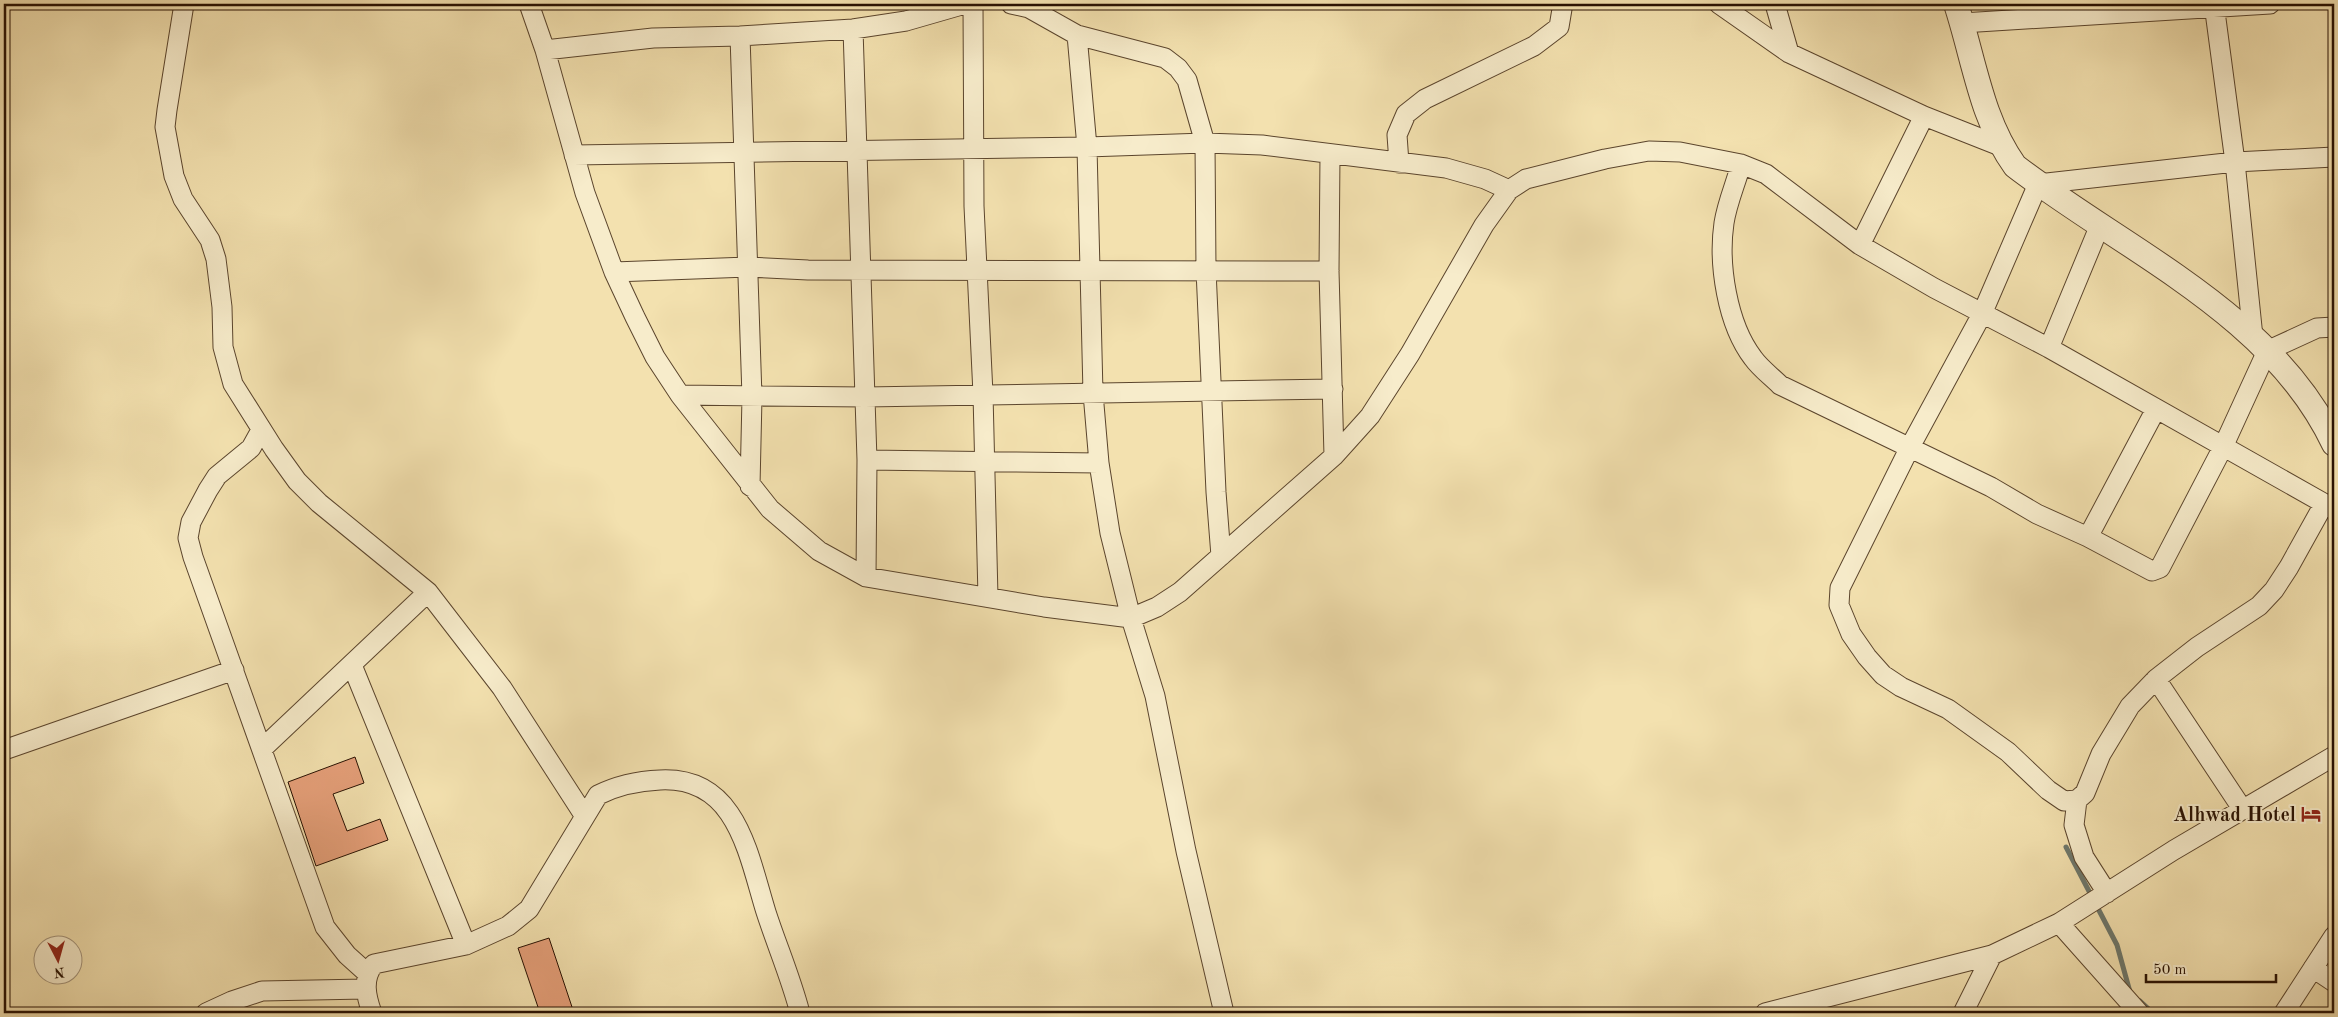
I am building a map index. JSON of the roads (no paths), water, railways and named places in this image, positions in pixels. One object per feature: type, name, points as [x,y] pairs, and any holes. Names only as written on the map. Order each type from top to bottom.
[{"type":"street","points":[[184,4],[165,127],[174,176],[183,199],[210,240],[216,259],[226,366],[232,384],[297,481],[319,503],[428,592],[502,688],[584,815]]},
{"type":"street","points":[[529,4],[545,50],[585,193],[614,272],[655,357],[680,395],[750,486],[770,509],[819,551],[866,577],[1054,609],[1131,618],[1158,607],[1180,592],[1334,456],[1370,416],[1410,354],[1484,225],[1509,190],[1526,179],[1556,170],[1649,151],[1680,152],[1741,164],[1766,174],[1782,184],[1860,245],[1982,314],[2050,348],[2329,507],[2274,590],[2264,601],[2156,679],[2130,706],[2101,754],[2085,794],[2077,800],[2064,800],[2048,790],[2008,752],[1948,709],[1901,687],[1883,674],[1851,634],[1839,605],[1840,588],[1910,447],[1982,314],[2038,184]]},
{"type":"street","points":[[545,50],[653,38],[740,36],[853,29],[906,21],[938,7],[964,4]]},
{"type":"street","points":[[973,4],[973,148],[976,269],[983,394],[988,597]]},
{"type":"street","points":[[1011,4],[1029,8],[1077,35],[1165,58],[1178,68],[1187,80],[1205,143],[1206,270],[1221,556]]},
{"type":"street","points":[[1399,163],[1397,135],[1406,114],[1425,99],[1534,46],[1559,27],[1562,9],[1560,4]]},
{"type":"street","points":[[1719,4],[1789,53],[1924,116],[2000,146]]},
{"type":"street","points":[[1775,4],[1789,53]]},
{"type":"street","points":[[2270,4],[1959,14],[1989,119],[2000,146],[2014,166],[2209,300],[2260,344],[2306,394],[2325,423],[2334,444]]},
{"type":"street","points":[[1741,164],[1724,222],[1722,254],[1726,290],[1736,326],[1752,358],[1780,385],[1910,447],[2038,514],[2088,537],[2138,566],[2157,571],[2223,447],[2260,344],[2214,5]]},
{"type":"street","points":[[853,29],[863,270],[867,460],[866,577]]},
{"type":"street","points":[[1077,35],[1087,147],[1092,393],[1099,463],[1110,533],[1131,618],[1155,696],[1186,851],[1224,1013]]},
{"type":"street","points":[[740,36],[752,397],[750,486]]},
{"type":"street","points":[[1860,245],[1924,116]]},
{"type":"street","points":[[574,155],[743,151],[857,152],[1205,143],[1262,145],[1446,168],[1485,179],[1509,190]]},
{"type":"street","points":[[1330,154],[1329,271],[1334,456]]},
{"type":"street","points":[[2038,184],[2235,162],[2334,156]]},
{"type":"street","points":[[2050,348],[2100,225]]},
{"type":"street","points":[[614,272],[748,267],[863,270],[1329,271]]},
{"type":"street","points":[[2260,344],[2316,328],[2334,327]]},
{"type":"street","points":[[680,395],[865,397],[1333,389]]},
{"type":"street","points":[[2088,537],[2156,409]]},
{"type":"street","points":[[262,430],[245,454],[217,476],[190,522],[188,538],[193,557],[263,748],[325,927],[366,981],[372,1013]]},
{"type":"street","points":[[867,460],[1099,463]]},
{"type":"street","points":[[263,748],[428,592]]},
{"type":"street","points":[[352,665],[466,945]]},
{"type":"street","points":[[4,750],[234,670]]},
{"type":"street","points":[[2156,679],[2243,810]]},
{"type":"street","points":[[1765,1013],[1992,955],[2059,923],[2334,756]]},
{"type":"street","points":[[366,981],[374,964],[466,945],[508,926],[529,909],[584,815],[598,795],[617,786],[642,780],[674,779],[694,783],[713,793],[734,820],[751,860],[778,950],[790,976],[800,1013]]},
{"type":"street","points":[[2077,800],[2074,825],[2084,857],[2106,894]]},
{"type":"street","points":[[2059,923],[2140,1013]]},
{"type":"street","points":[[2284,1013],[2334,936]]},
{"type":"street","points":[[1963,1013],[1992,955]]},
{"type":"street","points":[[2314,968],[2334,982]]},
{"type":"street","points":[[206,1013],[232,1001],[262,992],[366,981]]},
{"type":"waterway","points":[[2066,847],[2117,945],[2130,992]]},
{"type":"waterway","points":[[2140,1001],[2153,1013]]},
{"type":"place","name":"Alhwad Hotel","points":[[2311,814]]}]
